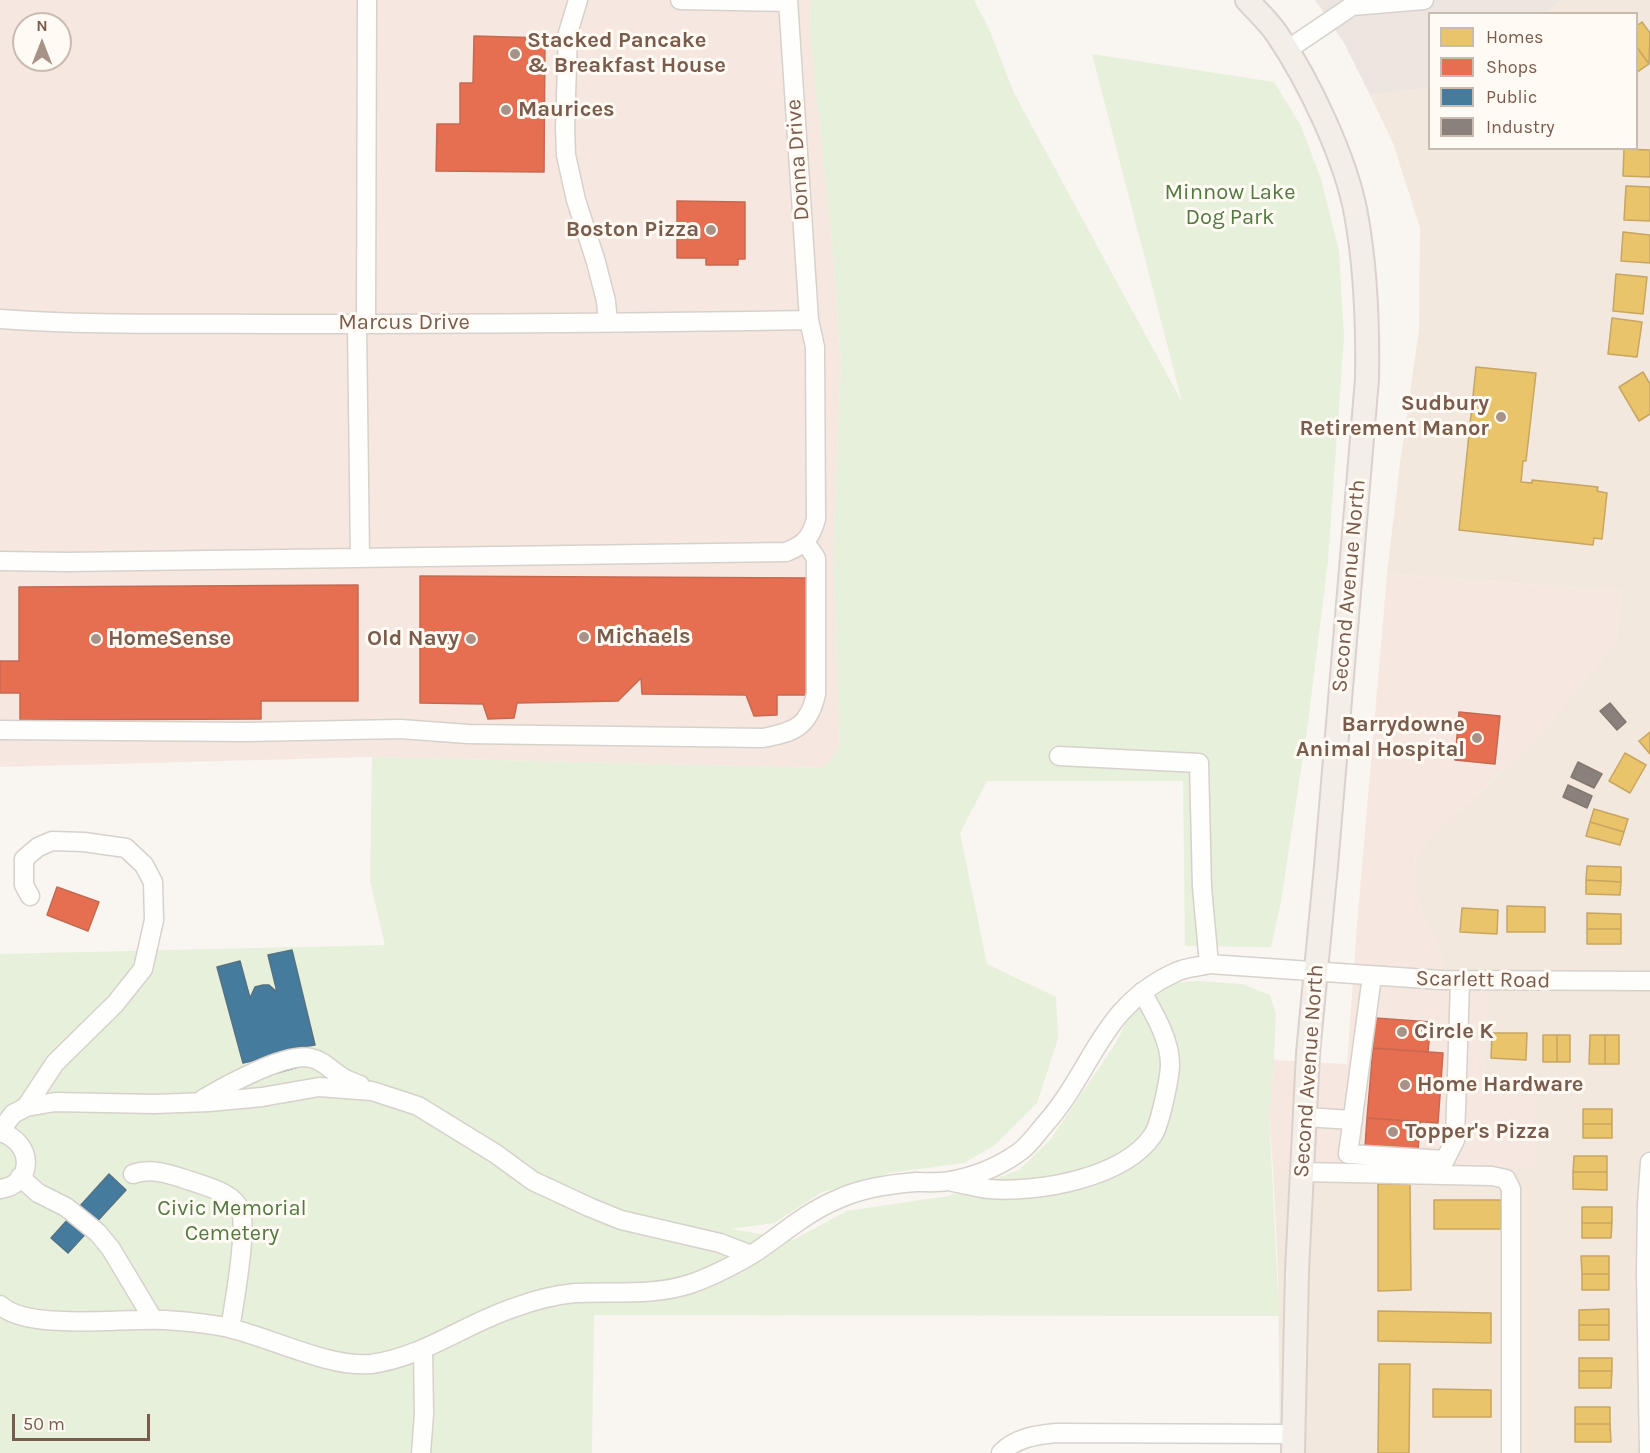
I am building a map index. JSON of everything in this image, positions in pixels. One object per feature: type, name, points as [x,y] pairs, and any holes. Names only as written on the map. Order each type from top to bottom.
[{"type":"main road","name":"Second Avenue North","points":[[1247,0],[1275,32],[1287,50],[1317,105],[1346,176],[1356,212],[1363,258],[1368,320],[1367,379],[1304,1117],[1297,1271],[1293,1443]]},
{"type":"street","points":[[360,558],[367,0]]},
{"type":"street","points":[[578,0],[568,33],[566,154],[576,200],[597,262],[606,300],[608,323]]},
{"type":"street","points":[[680,0],[788,1]]},
{"type":"street","points":[[1287,50],[1352,6],[1424,0]]},
{"type":"street","name":"Donna Drive","points":[[788,1],[809,320],[815,347],[816,519],[812,534],[805,542]]},
{"type":"street","name":"Marcus Drive","points":[[0,319],[73,323],[362,324],[809,320]]},
{"type":"street","points":[[0,561],[786,552],[805,542],[816,558],[816,694],[812,712],[800,726],[790,732],[763,738],[468,734],[400,729],[246,732],[0,730]]},
{"type":"street","points":[[1059,756],[1199,763],[1202,887],[1209,964]]},
{"type":"street","points":[[26,1107],[55,1063],[115,1004],[143,969],[154,920],[153,882],[144,866],[126,848],[84,842],[52,841],[38,847],[24,859],[24,885],[30,896]]},
{"type":"street","name":"Scarlett Road","points":[[949,1181],[993,1168],[1022,1151],[1058,1109],[1092,1051],[1118,1013],[1142,992],[1178,970],[1209,964],[1460,981],[1650,981]]},
{"type":"street","points":[[1372,976],[1348,1154],[1445,1160],[1455,1140],[1460,981]]},
{"type":"street","points":[[0,1305],[6,1310],[34,1319],[153,1319],[230,1328],[329,1359],[371,1364],[423,1350],[504,1310],[542,1298],[574,1293],[661,1290],[687,1285],[721,1271],[751,1254],[797,1222],[836,1200],[874,1187],[949,1181],[989,1189],[1049,1187],[1099,1172],[1133,1156],[1154,1134],[1170,1063],[1157,1020],[1142,992]]},
{"type":"street","points":[[196,1102],[261,1069],[302,1057],[312,1058],[341,1077],[372,1091],[418,1106],[487,1148],[533,1181],[589,1207],[621,1220],[720,1243],[751,1254]]},
{"type":"street","points":[[0,1189],[14,1184],[20,1177],[26,1162],[23,1149],[15,1138],[0,1132],[13,1114],[26,1107],[55,1102],[154,1104],[196,1102],[262,1097],[319,1087],[372,1091]]},
{"type":"street","points":[[1304,1117],[1353,1120]]},
{"type":"street","points":[[1649,1453],[1646,1273],[1650,1162]]},
{"type":"street","points":[[133,1174],[142,1171],[162,1172],[217,1190],[232,1200],[241,1212],[242,1236],[230,1328]]},
{"type":"street","points":[[1302,1172],[1492,1176],[1506,1179],[1511,1189],[1511,1453]]},
{"type":"street","points":[[20,1177],[38,1192],[66,1207],[98,1233],[111,1249],[153,1319]]},
{"type":"street","points":[[421,1453],[424,1414],[423,1350]]},
{"type":"street","points":[[1001,1453],[1006,1447],[1031,1436],[1056,1433],[1293,1443]]},
{"type":"shaded area","points":[[0,0],[811,0],[810,35],[832,240],[841,363],[833,553],[840,747],[824,768],[372,757],[0,767]]},
{"type":"shaded area","points":[[1315,0],[1561,0],[1548,12],[1428,12],[1428,88],[1370,95],[1344,43]]},
{"type":"shaded area","points":[[1561,0],[1650,0],[1650,1453],[1280,1453],[1278,1271],[1273,1167],[1535,1166],[1484,1096],[1487,980],[1450,979],[1414,891],[1416,855],[1431,836],[1531,745],[1616,642],[1622,591],[1387,574],[1419,330],[1420,228],[1393,143],[1370,95],[1428,88],[1428,150],[1638,150],[1638,12],[1548,12]]},
{"type":"shaded area","points":[[1387,574],[1622,591],[1616,642],[1531,745],[1431,836],[1416,855],[1414,891],[1450,979],[1487,980],[1484,1095],[1534,1098],[1535,1167],[1273,1167],[1269,1114],[1274,1060],[1347,1064]]},
{"type":"green space","points":[[811,0],[974,0],[989,29],[1014,93],[1182,402],[1092,54],[1274,82],[1301,126],[1321,179],[1339,251],[1344,337],[1328,560],[1308,723],[1281,902],[1271,947],[1185,946],[1183,781],[987,781],[960,833],[987,964],[1056,997],[1058,1039],[1037,1103],[995,1145],[964,1163],[889,1173],[822,1192],[774,1223],[731,1229],[793,1240],[847,1211],[948,1196],[1019,1170],[1051,1139],[1115,1044],[1131,1014],[1174,983],[1198,981],[1242,984],[1270,995],[1276,1014],[1269,1114],[1279,1316],[594,1315],[592,1453],[0,1453],[0,954],[385,945],[370,881],[372,757],[824,768],[840,747],[833,553],[841,363],[832,240],[810,35]]},
{"type":"building: Homes","points":[[1642,22],[1650,33],[1649,64],[1638,49],[1638,25]]},
{"type":"building: Homes","points":[[1638,49],[1649,64],[1638,72]]},
{"type":"building: Homes","points":[[1624,150],[1650,150],[1650,177],[1623,176]]},
{"type":"building: Homes","points":[[1626,186],[1650,187],[1650,221],[1624,220]]},
{"type":"building: Homes","points":[[1623,232],[1650,235],[1650,263],[1621,261]]},
{"type":"building: Homes","points":[[1616,274],[1647,277],[1643,314],[1613,311]]},
{"type":"building: Homes","points":[[1612,318],[1642,322],[1637,357],[1608,354]]},
{"type":"building: Homes","name":"Sudbury Retirement Manor","points":[[1476,367],[1536,373],[1526,461],[1523,461],[1521,482],[1532,483],[1532,480],[1598,487],[1597,491],[1607,493],[1602,539],[1594,538],[1593,545],[1459,530]]},
{"type":"building: Homes","points":[[1643,372],[1650,384],[1650,414],[1639,421],[1619,387]]},
{"type":"building: Homes","points":[[1650,732],[1650,754],[1639,741]]},
{"type":"building: Homes","points":[[1625,753],[1646,765],[1630,793],[1609,781]]},
{"type":"building: Homes","points":[[1594,809],[1628,819],[1624,832],[1590,822]]},
{"type":"building: Homes","points":[[1590,822],[1624,832],[1620,845],[1586,836]]},
{"type":"building: Homes","points":[[1587,866],[1621,867],[1621,882],[1586,880]]},
{"type":"building: Homes","points":[[1586,880],[1621,882],[1620,895],[1586,894]]},
{"type":"building: Homes","points":[[1507,906],[1545,907],[1545,932],[1507,932]]},
{"type":"building: Homes","points":[[1462,908],[1498,910],[1497,934],[1460,932]]},
{"type":"building: Homes","points":[[1587,913],[1621,914],[1621,929],[1587,929]]},
{"type":"building: Homes","points":[[1587,929],[1621,929],[1621,944],[1587,944]]},
{"type":"building: Homes","points":[[1492,1033],[1527,1033],[1526,1060],[1491,1058]]},
{"type":"building: Homes","points":[[1543,1035],[1557,1035],[1557,1062],[1543,1062]]},
{"type":"building: Homes","points":[[1557,1035],[1570,1035],[1570,1062],[1557,1062]]},
{"type":"building: Homes","points":[[1590,1035],[1605,1035],[1605,1064],[1589,1064]]},
{"type":"building: Homes","points":[[1605,1035],[1619,1035],[1619,1064],[1605,1064]]},
{"type":"building: Homes","points":[[1583,1109],[1612,1109],[1612,1124],[1583,1124]]},
{"type":"building: Homes","points":[[1583,1124],[1612,1124],[1612,1138],[1583,1138]]},
{"type":"building: Homes","points":[[1574,1156],[1607,1156],[1607,1172],[1573,1172]]},
{"type":"building: Homes","points":[[1573,1172],[1607,1172],[1607,1190],[1573,1189]]},
{"type":"building: Homes","points":[[1378,1184],[1410,1184],[1411,1290],[1378,1291]]},
{"type":"building: Homes","points":[[1434,1200],[1501,1200],[1501,1229],[1434,1229]]},
{"type":"building: Homes","points":[[1582,1207],[1612,1207],[1612,1223],[1582,1223]]},
{"type":"building: Homes","points":[[1582,1223],[1612,1223],[1611,1238],[1582,1238]]},
{"type":"building: Homes","points":[[1581,1256],[1609,1256],[1609,1274],[1582,1274]]},
{"type":"building: Homes","points":[[1582,1274],[1609,1274],[1609,1290],[1582,1290]]},
{"type":"building: Homes","points":[[1609,1309],[1609,1325],[1579,1325],[1579,1310]]},
{"type":"building: Homes","points":[[1378,1311],[1491,1313],[1491,1343],[1378,1341]]},
{"type":"building: Homes","points":[[1579,1325],[1609,1325],[1609,1340],[1579,1340]]},
{"type":"building: Homes","points":[[1579,1358],[1612,1358],[1612,1371],[1579,1371]]},
{"type":"building: Homes","points":[[1379,1364],[1410,1364],[1409,1453],[1378,1453]]},
{"type":"building: Homes","points":[[1579,1371],[1612,1371],[1611,1388],[1579,1388]]},
{"type":"building: Homes","points":[[1433,1389],[1491,1390],[1491,1417],[1433,1417]]},
{"type":"building: Homes","points":[[1575,1407],[1610,1407],[1610,1424],[1575,1424]]},
{"type":"building: Homes","points":[[1575,1424],[1610,1424],[1611,1442],[1575,1442]]},
{"type":"building: Shops","points":[[474,36],[545,38],[544,172],[436,171],[437,124],[460,124],[460,83],[473,83]]},
{"type":"building: Shops","name":"Boston Pizza","points":[[677,201],[745,202],[745,259],[738,259],[738,265],[706,265],[706,258],[677,258]]},
{"type":"building: Shops","points":[[420,576],[808,578],[808,695],[777,695],[777,715],[754,716],[746,695],[642,694],[641,678],[618,701],[517,703],[514,718],[488,719],[483,704],[420,703]]},
{"type":"building: Shops","points":[[358,585],[358,701],[261,701],[261,719],[20,720],[20,693],[0,693],[0,661],[19,661],[19,587]]},
{"type":"building: Shops","name":"Barrydowne Animal Hospital","points":[[1459,712],[1500,716],[1495,764],[1455,760]]},
{"type":"building: Shops","points":[[57,887],[99,902],[88,931],[47,915]]},
{"type":"building: Shops","name":"Circle K","points":[[1375,1018],[1431,1022],[1428,1052],[1373,1048]]},
{"type":"building: Shops","name":"Home Hardware","points":[[1373,1048],[1443,1053],[1438,1123],[1367,1118]]},
{"type":"building: Shops","name":"Topper's Pizza","points":[[1367,1118],[1420,1122],[1418,1151],[1365,1147]]},
{"type":"building: Public","points":[[292,950],[315,1045],[294,1048],[298,1067],[270,1075],[265,1058],[243,1063],[217,967],[240,961],[250,998],[255,987],[263,985],[269,985],[277,992],[268,955]]},
{"type":"building: Public","points":[[109,1174],[126,1190],[68,1253],[51,1238]]},
{"type":"building: Industry","points":[[1610,703],[1626,722],[1617,730],[1600,711]]},
{"type":"building: Industry","points":[[1578,762],[1602,774],[1594,788],[1571,777]]},
{"type":"building: Industry","points":[[1568,785],[1592,796],[1587,808],[1563,797]]},
{"type":"place","name":"Stacked Pancake & Breakfast House","points":[[515,54]]},
{"type":"place","name":"Maurices","points":[[506,110]]},
{"type":"place","name":"Boston Pizza","points":[[711,230]]},
{"type":"place","name":"Sudbury Retirement Manor","points":[[1501,417]]},
{"type":"place","name":"Michaels","points":[[584,637]]},
{"type":"place","name":"HomeSense","points":[[96,639]]},
{"type":"place","name":"Old Navy","points":[[471,639]]},
{"type":"place","name":"Barrydowne Animal Hospital","points":[[1477,738]]},
{"type":"place","name":"Circle K","points":[[1402,1032]]},
{"type":"place","name":"Home Hardware","points":[[1405,1085]]},
{"type":"place","name":"Topper's Pizza","points":[[1393,1132]]},
{"type":"park label","name":"Minnow Lake Dog Park","points":[[1230,206]]},
{"type":"park label","name":"Civic Memorial Cemetery","points":[[232,1222]]}]
